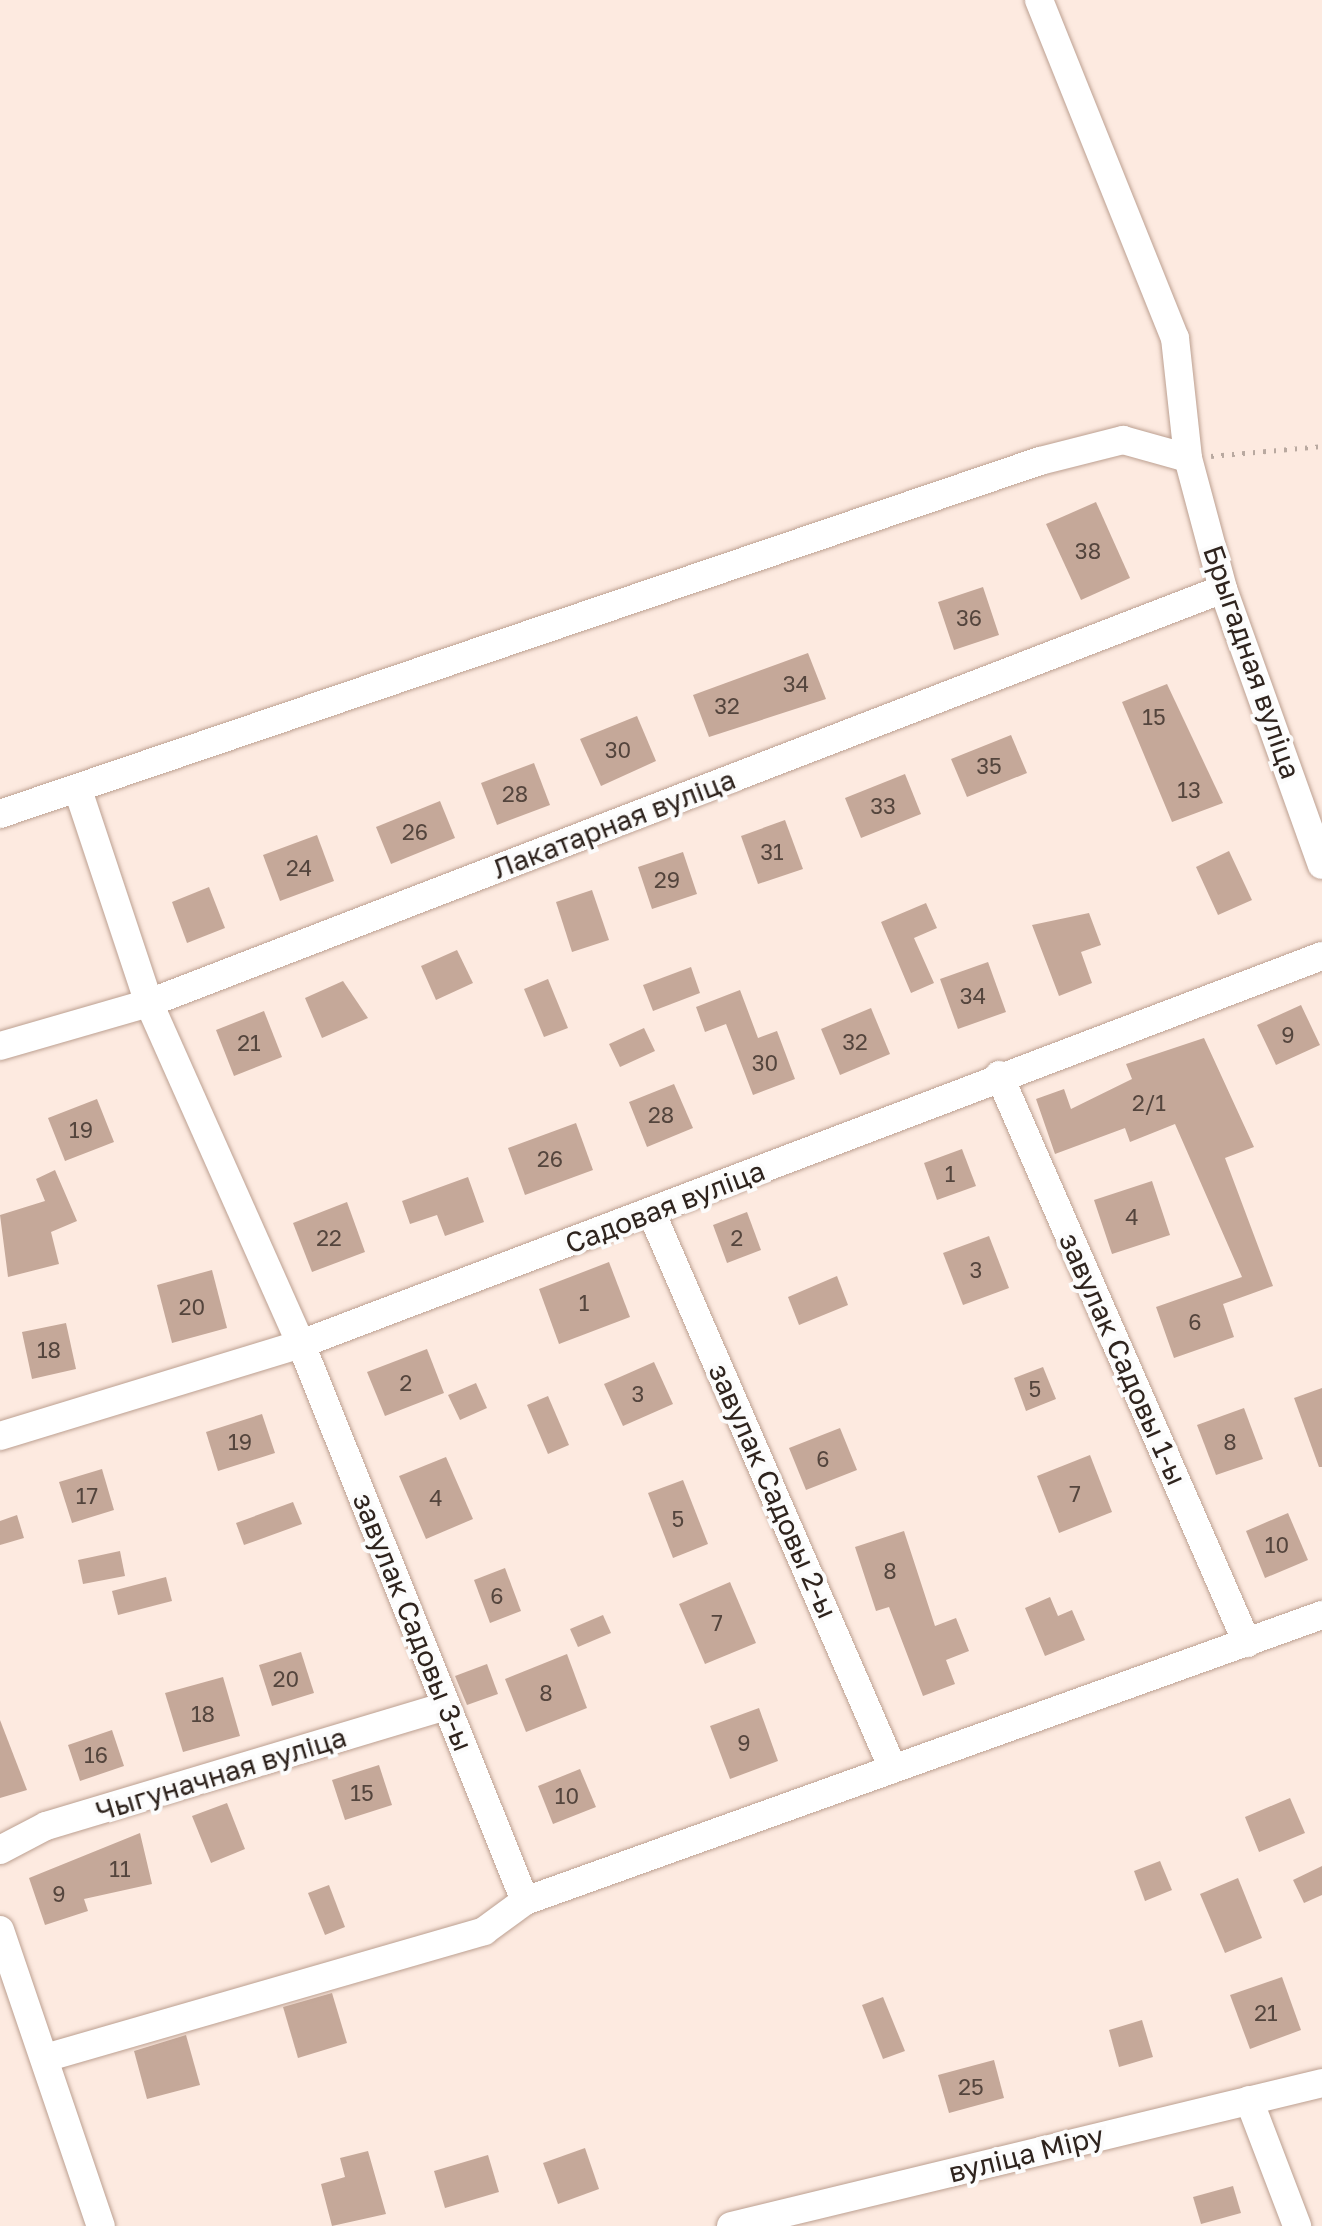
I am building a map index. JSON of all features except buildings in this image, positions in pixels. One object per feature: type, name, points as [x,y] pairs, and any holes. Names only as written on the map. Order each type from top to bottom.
[{"type":"street","name":"Брыгадная вуліца","points":[[1039,0],[1175,338],[1188,458],[1223,589],[1322,865]]},
{"type":"street","points":[[0,814],[79,793],[1040,461],[1123,440],[1188,458]]},
{"type":"street","name":"Лакатарная вуліца","points":[[0,1046],[149,1003],[1223,589]]},
{"type":"street","name":"завулак Садовы 3-ы","points":[[79,793],[149,1003],[301,1344],[525,1900]]},
{"type":"street","name":"Садовая вуліца","points":[[0,1436],[301,1344],[652,1214],[999,1075],[1322,956]]},
{"type":"street","name":"завулак Садовы 1-ы","points":[[999,1075],[1247,1643]]},
{"type":"street","name":"завулак Садовы 2-ы","points":[[652,1214],[893,1769]]},
{"type":"street","points":[[45,2058],[484,1931],[525,1900],[1322,1615]]},
{"type":"street","name":"Чыгуначная вуліца","points":[[0,1850],[46,1826],[446,1706]]},
{"type":"street","points":[[0,1930],[100,2226]]},
{"type":"street","name":"вуліца Міру","points":[[744,2224],[1322,2083]]},
{"type":"street","points":[[1249,2100],[1297,2226]]},
{"type":"path","points":[[1188,458],[1322,446]]}]
